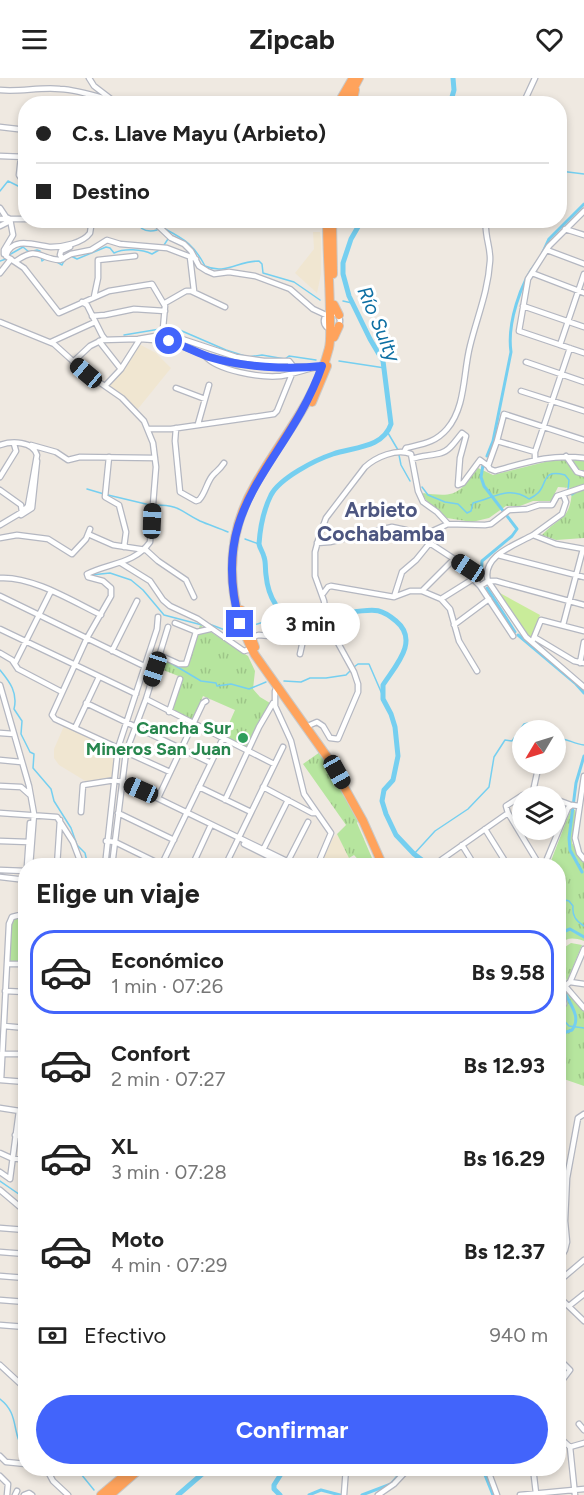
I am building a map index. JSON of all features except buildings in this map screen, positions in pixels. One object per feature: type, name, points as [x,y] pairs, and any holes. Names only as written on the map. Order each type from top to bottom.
[{"type":"highway","points":[[349,96],[356,80]]},
{"type":"highway","points":[[349,96],[356,80]]},
{"type":"highway","points":[[327,228],[332,311]]},
{"type":"highway","points":[[332,228],[334,347],[317,393],[257,492],[239,539],[236,565],[238,594],[242,614],[264,662],[342,772],[384,858]]},
{"type":"highway","points":[[332,330],[329,348],[303,409],[255,484],[245,506],[234,539],[233,594],[240,624],[251,649],[337,772],[379,858]]},
{"type":"highway","points":[[101,1495],[124,1476]]},
{"type":"highway","points":[[110,1495],[132,1476]]},
{"type":"street","points":[[89,78],[94,86],[108,96]]},
{"type":"street","points":[[527,96],[535,78]]},
{"type":"street","points":[[0,90],[15,92],[44,88],[64,89],[92,96]]},
{"type":"street","points":[[0,127],[18,129]]},
{"type":"street","points":[[0,156],[18,157]]},
{"type":"street","points":[[0,208],[10,220],[13,236],[3,251],[24,268],[57,313],[62,313],[117,288],[150,283],[156,287],[165,303],[162,337]]},
{"type":"street","points":[[567,227],[584,211]]},
{"type":"street","points":[[0,219],[18,220]]},
{"type":"street","points":[[0,225],[10,220]]},
{"type":"street","points":[[11,259],[8,252],[22,243],[36,243],[52,247],[70,244],[89,236],[90,228]]},
{"type":"street","points":[[160,228],[171,238],[184,244],[199,266],[213,274],[229,272],[255,276],[290,289],[313,309],[332,311]]},
{"type":"street","points":[[310,725],[317,722],[323,726],[330,738],[338,739],[358,692],[356,677],[327,622],[322,595],[315,576],[317,543],[327,518],[365,467],[377,458],[435,440],[452,422],[458,410],[471,343],[484,305],[491,260],[485,228]]},
{"type":"street","points":[[584,235],[565,229],[547,250],[528,279],[519,331],[584,353]]},
{"type":"street","points":[[63,258],[60,255],[61,251],[80,240]]},
{"type":"street","points":[[0,273],[11,259],[34,252],[53,259],[63,258],[91,250],[107,240],[120,244],[167,248],[193,258]]},
{"type":"street","points":[[547,250],[584,264]]},
{"type":"street","points":[[94,297],[98,278],[98,260],[135,256]]},
{"type":"street","points":[[193,258],[194,291]]},
{"type":"street","points":[[532,273],[581,292]]},
{"type":"street","points":[[560,345],[581,292],[584,274]]},
{"type":"street","points":[[165,303],[186,291],[194,291],[225,307]]},
{"type":"street","points":[[82,302],[86,303],[106,339]]},
{"type":"street","points":[[523,306],[584,327]]},
{"type":"street","points":[[51,342],[105,315],[134,309],[165,311]]},
{"type":"street","points":[[0,322],[51,342],[73,362],[125,401],[144,421],[148,429],[156,473],[150,542],[121,563],[87,574],[88,577],[103,581],[111,588],[111,596],[87,638],[53,713],[53,717],[75,729],[118,748]]},
{"type":"street","points":[[162,337],[203,355],[245,365],[322,366]]},
{"type":"street","points":[[73,362],[90,346],[106,339],[179,337],[236,357],[289,362],[293,366]]},
{"type":"street","points":[[105,386],[121,369],[140,339]]},
{"type":"street","points":[[99,341],[121,369]]},
{"type":"street","points":[[535,459],[535,452],[551,401],[570,348]]},
{"type":"street","points":[[203,355],[206,359],[222,366],[249,374],[277,376],[292,374],[309,367]]},
{"type":"street","points":[[526,362],[584,382]]},
{"type":"street","points":[[148,429],[160,430],[274,414],[292,374]]},
{"type":"street","points":[[198,424],[209,385]]},
{"type":"street","points":[[176,388],[205,399]]},
{"type":"street","points":[[521,391],[584,411]]},
{"type":"street","points":[[488,466],[504,414],[584,440]]},
{"type":"street","points":[[176,428],[175,441],[180,492],[196,501],[200,500],[213,474],[224,464]]},
{"type":"street","points":[[412,459],[441,453],[454,444],[462,433],[466,436],[460,458],[458,485],[463,483],[480,460],[495,471],[535,459],[566,456],[582,458],[584,449]]},
{"type":"street","points":[[497,441],[535,452]]},
{"type":"street","points":[[0,445],[12,442],[31,445],[56,452],[68,460],[80,457],[155,458]]},
{"type":"street","points":[[0,477],[16,451],[16,445],[12,442]]},
{"type":"street","points":[[0,527],[31,510],[36,459],[35,448],[31,445]]},
{"type":"street","points":[[401,452],[411,454],[418,491],[423,502],[442,516],[448,524]]},
{"type":"street","points":[[566,456],[577,472],[584,474]]},
{"type":"street","points":[[109,457],[105,497],[119,505],[126,532],[124,547]]},
{"type":"street","points":[[422,538],[448,524],[491,524],[509,510],[527,510],[539,505],[552,505],[557,496],[584,487]]},
{"type":"street","points":[[0,490],[21,505],[22,512]]},
{"type":"street","points":[[563,494],[566,502],[564,512],[533,535],[498,555],[488,566],[488,582],[520,630],[584,687]]},
{"type":"street","points":[[0,527],[30,504]]},
{"type":"street","points":[[317,543],[392,527],[406,530],[468,568],[473,579],[513,636]]},
{"type":"street","points":[[0,538],[17,535],[45,538],[72,554],[82,545],[88,531],[113,545],[146,550],[186,580],[194,597]]},
{"type":"street","points":[[533,535],[556,544],[584,549],[563,625]]},
{"type":"street","points":[[394,597],[402,573],[429,544]]},
{"type":"street","points":[[498,555],[584,577]]},
{"type":"street","points":[[422,591],[454,559]]},
{"type":"street","points":[[121,563],[150,581],[162,600],[170,606],[198,619],[244,651],[251,649]]},
{"type":"street","points":[[0,578],[16,578],[51,591],[101,615]]},
{"type":"street","points":[[441,599],[473,579]]},
{"type":"street","points":[[480,586],[496,581],[584,605]]},
{"type":"street","points":[[322,595],[331,586],[394,597],[410,591],[422,591],[441,599],[450,609],[459,641],[477,671]]},
{"type":"street","points":[[15,663],[51,591]]},
{"type":"street","points":[[0,596],[144,666]]},
{"type":"street","points":[[454,625],[489,599]]},
{"type":"street","points":[[112,651],[137,601]]},
{"type":"street","points":[[105,858],[118,748],[156,630],[158,616]]},
{"type":"street","points":[[533,640],[541,620],[584,632]]},
{"type":"street","points":[[175,623],[196,632],[210,629]]},
{"type":"street","points":[[113,858],[126,752],[146,699],[168,627]]},
{"type":"street","points":[[0,629],[136,694]]},
{"type":"street","points":[[251,637],[259,635],[289,638],[320,629],[336,640]]},
{"type":"street","points":[[159,655],[179,664],[186,664],[196,632]]},
{"type":"street","points":[[298,635],[302,645],[300,654]]},
{"type":"street","points":[[533,640],[574,662],[582,663],[584,642]]},
{"type":"street","points":[[0,653],[15,663],[18,669],[62,692]]},
{"type":"street","points":[[75,729],[99,676]]},
{"type":"street","points":[[169,712],[180,679]]},
{"type":"street","points":[[0,685],[3,706],[14,734],[29,786],[32,814],[29,858]]},
{"type":"street","points":[[225,800],[274,702],[277,686]]},
{"type":"street","points":[[146,699],[274,764]]},
{"type":"street","points":[[157,799],[206,701]]},
{"type":"street","points":[[274,702],[291,741],[306,799],[331,833],[320,858]]},
{"type":"street","points":[[86,704],[211,763]]},
{"type":"street","points":[[0,733],[14,734]]},
{"type":"street","points":[[165,858],[223,738]]},
{"type":"street","points":[[229,858],[283,747]]},
{"type":"street","points":[[126,752],[170,772]]},
{"type":"street","points":[[0,760],[21,762]]},
{"type":"street","points":[[584,776],[575,838],[584,859]]},
{"type":"street","points":[[81,812],[83,785],[115,780],[275,858]]},
{"type":"street","points":[[0,786],[21,787],[30,795]]},
{"type":"street","points":[[263,787],[315,813]]},
{"type":"street","points":[[199,788],[251,812]]},
{"type":"street","points":[[262,851],[288,800]]},
{"type":"street","points":[[512,801],[507,804],[506,809],[537,858]]},
{"type":"street","points":[[566,803],[579,806]]},
{"type":"street","points":[[566,816],[571,805]]},
{"type":"street","points":[[0,813],[59,818]]},
{"type":"street","points":[[118,813],[174,840]]},
{"type":"street","points":[[444,858],[508,813]]},
{"type":"street","points":[[29,858],[32,814]]},
{"type":"street","points":[[187,814],[238,839]]},
{"type":"street","points":[[57,858],[59,818]]},
{"type":"street","points":[[59,818],[80,858]]},
{"type":"street","points":[[290,858],[308,822]]},
{"type":"street","points":[[196,858],[210,827]]},
{"type":"street","points":[[485,829],[503,858]]},
{"type":"street","points":[[546,858],[555,840]]},
{"type":"street","points":[[0,841],[29,842]]},
{"type":"street","points":[[106,841],[115,842],[148,858]]},
{"type":"street","points":[[462,845],[470,858]]},
{"type":"street","points":[[0,870],[18,871]]},
{"type":"street","points":[[0,877],[18,879]]},
{"type":"street","points":[[18,916],[9,920],[5,991],[2,999],[4,1026],[1,1036],[1,1080],[18,1081]]},
{"type":"street","points":[[0,934],[8,933]]},
{"type":"street","points":[[566,985],[570,982],[584,950]]},
{"type":"street","points":[[7,964],[18,964]]},
{"type":"street","points":[[570,982],[584,984]]},
{"type":"street","points":[[566,987],[584,1008]]},
{"type":"street","points":[[5,991],[18,992]]},
{"type":"street","points":[[4,1026],[18,1027]]},
{"type":"street","points":[[2,1054],[18,1054]]},
{"type":"street","points":[[0,1108],[18,1111]]},
{"type":"street","points":[[566,1206],[569,1162],[578,1118],[584,1114]]},
{"type":"street","points":[[0,1172],[10,1179],[18,1117]]},
{"type":"street","points":[[0,1152],[18,1159]]},
{"type":"street","points":[[0,1190],[18,1205]]},
{"type":"street","points":[[0,1228],[18,1229]]},
{"type":"street","points":[[0,1252],[18,1253]]},
{"type":"street","points":[[566,1275],[584,1260]]},
{"type":"street","points":[[0,1276],[18,1277]]},
{"type":"street","points":[[569,1306],[584,1294]]},
{"type":"street","points":[[0,1300],[18,1301]]},
{"type":"street","points":[[566,1303],[584,1321]]},
{"type":"street","points":[[0,1325],[18,1326]]},
{"type":"street","points":[[0,1365],[18,1382]]},
{"type":"street","points":[[579,1424],[584,1430]]},
{"type":"street","points":[[566,1443],[570,1447],[574,1492]]},
{"type":"street","points":[[570,1447],[584,1443]]},
{"type":"street","points":[[1,1459],[18,1462]]},
{"type":"street","points":[[0,1476],[8,1484],[7,1495]]},
{"type":"street","points":[[50,1476],[68,1495]]},
{"type":"street","points":[[344,1495],[345,1476]]},
{"type":"street","points":[[378,1495],[401,1476]]},
{"type":"street","points":[[490,1476],[497,1495]]},
{"type":"street","points":[[534,1476],[536,1493]]},
{"type":"street","points":[[520,1495],[574,1492],[584,1489]]},
{"type":"street","points":[[24,1495],[29,1493],[32,1495]]},
{"type":"shaded area","points":[[313,232],[320,232],[321,239],[321,274],[317,293],[295,273],[314,249]]},
{"type":"shaded area","points":[[139,344],[156,353],[171,368],[137,410],[109,385]]},
{"type":"shaded area","points":[[64,726],[112,748],[115,752],[112,777],[87,782],[59,765],[54,758],[54,749]]},
{"type":"shaded area","points":[[337,834],[349,858],[324,858]]},
{"type":"green space","points":[[561,458],[584,460],[584,538],[556,540],[542,535],[567,512],[572,488],[558,487],[551,501],[533,501],[520,506],[506,506],[489,518],[472,522],[447,518],[421,493],[442,495],[455,493],[478,468],[493,475]]},
{"type":"green space","points":[[498,592],[540,615],[531,639]]},
{"type":"green space","points":[[200,625],[248,656],[255,671],[253,689],[270,703],[248,748],[223,737],[235,710],[203,696],[193,720],[173,710],[181,677],[158,668],[161,659],[187,667]]},
{"type":"green space","points":[[320,752],[342,786],[360,823],[358,821],[357,823],[372,858],[357,858],[354,855],[349,858],[337,834],[346,825],[303,764]]},
{"type":"green space","points":[[571,809],[575,810],[576,814],[572,843],[584,862],[584,941],[572,939],[566,941],[566,858],[552,858],[559,840],[566,840],[566,822]]},
{"type":"green space","points":[[15,918],[18,918],[18,962],[9,962],[10,925]]},
{"type":"green space","points":[[571,943],[582,945],[567,982],[566,978],[566,946]]},
{"type":"green space","points":[[566,990],[584,1011],[584,1086],[566,1080]]},
{"type":"waterway","name":"Río Sulty","points":[[452,96],[453,78]]},
{"type":"waterway","points":[[567,172],[584,174]]},
{"type":"waterway","points":[[0,191],[8,181],[18,186]]},
{"type":"waterway","points":[[567,221],[584,204]]},
{"type":"waterway","points":[[142,228],[150,231],[157,230]]},
{"type":"waterway","name":"Río Sulty","points":[[357,228],[343,263],[343,274],[349,296],[383,361],[391,424],[382,438],[375,442],[326,457],[299,470],[282,482],[271,495],[263,519],[259,544],[265,559],[271,597],[290,619],[307,625],[336,613],[374,610],[389,616],[403,629],[406,645],[399,662],[383,685],[383,699],[395,727],[398,756],[393,780],[384,790],[382,801],[396,835],[419,858]]},
{"type":"waterway","points":[[543,252],[549,239],[560,228]]},
{"type":"waterway","points":[[165,229],[189,244],[205,266],[219,269],[259,261],[262,264],[263,273],[294,282],[320,300]]},
{"type":"waterway","points":[[164,245],[168,239]]},
{"type":"waterway","points":[[9,255],[23,247],[29,252],[40,251]]},
{"type":"waterway","points":[[71,256],[77,259],[106,247],[114,253],[133,250],[152,254],[159,250]]},
{"type":"waterway","points":[[41,256],[42,261],[45,259]]},
{"type":"waterway","points":[[0,261],[6,259]]},
{"type":"waterway","points":[[57,262],[62,265],[65,259]]},
{"type":"waterway","points":[[487,456],[493,441],[511,352],[511,329],[516,304],[526,280],[538,261]]},
{"type":"waterway","name":"Río Sulty","points":[[343,301],[352,303]]},
{"type":"waterway","points":[[165,328],[175,328],[248,357],[262,355],[285,359],[289,356],[316,360]]},
{"type":"waterway","points":[[124,335],[160,329]]},
{"type":"waterway","points":[[339,361],[385,368]]},
{"type":"waterway","points":[[388,433],[398,450]]},
{"type":"waterway","points":[[399,455],[401,465],[410,481]]},
{"type":"waterway","points":[[481,578],[482,561],[517,529],[484,486],[481,477],[483,465]]},
{"type":"waterway","points":[[422,487],[428,495],[445,502],[458,504],[467,513],[471,511],[473,503],[501,494],[515,493],[529,499],[538,493],[546,478],[552,474],[565,475],[569,480],[568,490]]},
{"type":"waterway","points":[[87,489],[104,494]]},
{"type":"waterway","points":[[569,493],[572,495],[578,491]]},
{"type":"waterway","points":[[108,495],[150,505]]},
{"type":"waterway","points":[[155,505],[175,507],[200,521],[228,532]]},
{"type":"waterway","points":[[245,539],[259,544]]},
{"type":"waterway","points":[[91,575],[110,573],[131,580],[143,590],[164,615],[202,625]]},
{"type":"waterway","points":[[487,588],[515,632]]},
{"type":"waterway","points":[[251,626],[267,621],[291,629],[305,625]]},
{"type":"waterway","points":[[209,624],[233,631]]},
{"type":"waterway","points":[[518,635],[584,693]]},
{"type":"waterway","points":[[169,662],[201,681],[216,683],[217,686],[231,684],[249,689],[266,682]]},
{"type":"waterway","points":[[354,667],[358,664],[369,664],[382,694]]},
{"type":"waterway","points":[[0,670],[14,693],[14,709],[22,721],[21,734],[30,752],[34,754],[33,768],[51,789],[54,801],[86,858]]},
{"type":"waterway","points":[[284,681],[301,682],[310,678],[346,675],[350,671]]},
{"type":"waterway","points":[[414,854],[435,831],[468,809],[489,787],[494,757],[505,740],[512,741]]},
{"type":"waterway","points":[[566,740],[584,745]]},
{"type":"waterway","points":[[582,872],[570,850],[569,838],[576,783],[584,756]]},
{"type":"waterway","points":[[566,900],[573,906],[575,918],[584,926]]},
{"type":"waterway","points":[[566,931],[570,929],[584,937]]},
{"type":"waterway","points":[[566,995],[575,1012],[576,1021],[572,1030],[566,1032]]},
{"type":"waterway","points":[[566,1023],[569,1026],[584,1028]]},
{"type":"waterway","points":[[0,1181],[18,1193]]},
{"type":"waterway","points":[[0,1399],[11,1412],[18,1438]]},
{"type":"waterway","points":[[83,1476],[94,1490]]},
{"type":"waterway","name":"Río Sulty","points":[[178,1495],[200,1476]]},
{"type":"waterway","points":[[280,1476],[274,1489],[280,1495]]},
{"type":"waterway","points":[[362,1495],[391,1484],[398,1476]]},
{"type":"waterway","points":[[485,1476],[493,1495]]},
{"type":"waterway","points":[[309,1495],[321,1490],[340,1495]]},
{"type":"place","name":"Cancha Sur Mineros San Juan","points":[[243,738]]},
{"type":"district","name":"Arbieto Cochabamba","points":[[381,522]]},
{"type":"route","points":[[169,341],[207,356],[237,364],[270,367],[322,366],[317,382],[303,409],[255,484],[239,522],[234,539],[232,582],[240,624]]}]
